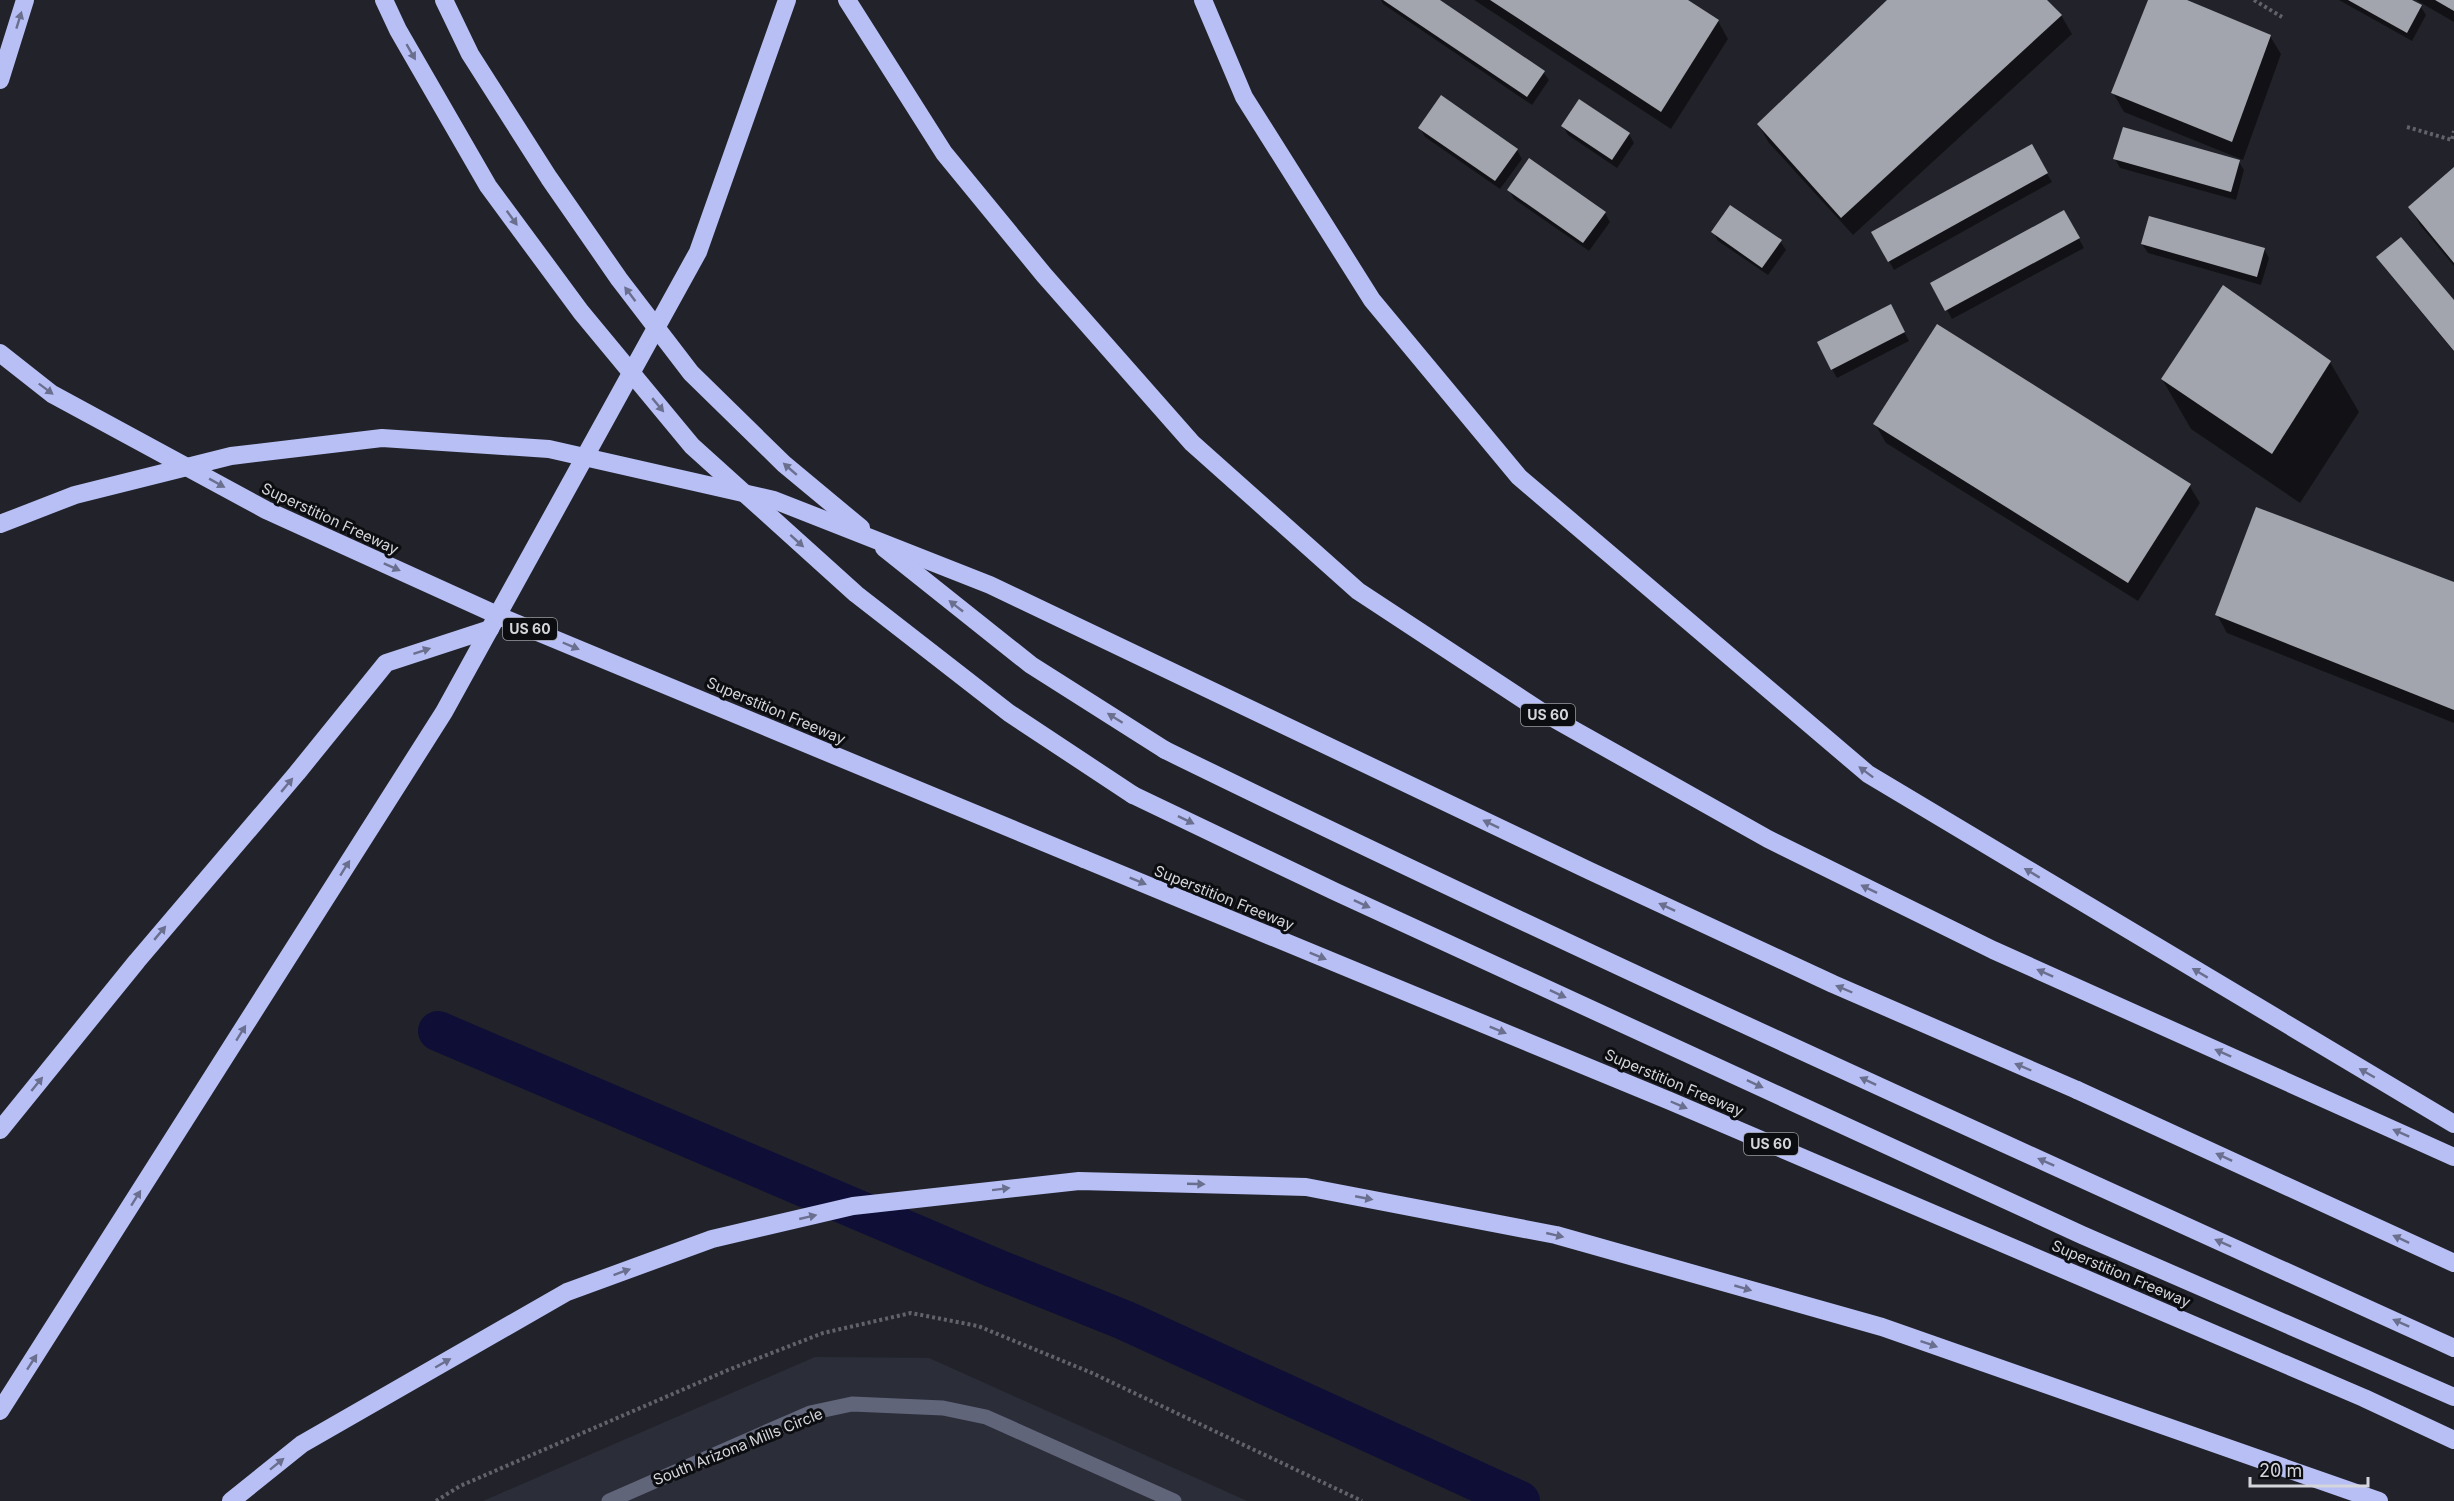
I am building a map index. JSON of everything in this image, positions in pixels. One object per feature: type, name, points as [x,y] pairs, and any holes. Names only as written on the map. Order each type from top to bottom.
[{"type":"highway","points":[[0,80],[25,0]]},
{"type":"highway","points":[[384,0],[398,30],[488,186],[581,312],[692,446],[856,594],[1009,713],[1133,795],[1336,892],[2082,1235],[2454,1397]]},
{"type":"highway","points":[[444,0],[470,54],[549,178],[619,279],[692,374],[783,464],[919,577],[1031,665],[1165,750],[1372,851],[2454,1348]]},
{"type":"highway","points":[[0,1411],[444,712],[698,252],[787,0]]},
{"type":"highway","points":[[1203,0],[1244,97],[1372,300],[1519,477],[1868,774],[2454,1124]]},
{"type":"highway","name":"US 60","points":[[848,2],[944,153],[1044,275],[1192,443],[1358,591],[1542,712],[1768,839],[1993,950],[2454,1157]]},
{"type":"highway","name":"Superstition Freeway","points":[[0,353],[52,394],[266,510],[506,619],[1670,1101],[2364,1398],[2454,1440]]},
{"type":"highway","points":[[0,524],[75,495],[231,456],[381,438],[549,449],[774,500],[990,585],[1590,871],[1833,984],[2077,1090],[2454,1263]]},
{"type":"highway","points":[[0,1130],[137,961],[297,773],[386,663],[490,629]]},
{"type":"highway","points":[[231,1501],[302,1444],[567,1292],[712,1239],[853,1206],[1079,1180],[1306,1187],[1556,1235],[1882,1327],[2379,1501]]},
{"type":"lane","name":"South Arizona Mills Circle","points":[[609,1501],[810,1413],[852,1404],[944,1408],[986,1417],[1174,1501]]},
{"type":"path","points":[[2254,0],[2282,16]]},
{"type":"path","points":[[2407,127],[2452,140],[2454,131]]},
{"type":"shaded area","points":[[815,1357],[929,1358],[1247,1501],[483,1501]]},
{"type":"building","points":[[1383,0],[1440,0],[1545,71],[1527,97]]},
{"type":"building","points":[[1490,0],[1688,0],[1719,20],[1661,112]]},
{"type":"building","points":[[1887,0],[2047,0],[2062,15],[1841,218],[1757,124]]},
{"type":"building","points":[[2148,0],[2187,0],[2271,35],[2232,142],[2111,93]]},
{"type":"building","points":[[2348,0],[2412,0],[2422,5],[2407,33]]},
{"type":"building","points":[[2435,0],[2454,0],[2454,11]]},
{"type":"building","points":[[1441,95],[1518,149],[1495,181],[1418,128]]},
{"type":"building","points":[[1579,99],[1630,133],[1612,160],[1561,126]]},
{"type":"building","points":[[2123,127],[2240,160],[2231,192],[2113,159]]},
{"type":"building","points":[[2032,144],[2048,173],[1888,262],[1871,232]]},
{"type":"building","points":[[1529,158],[1606,212],[1583,243],[1507,190]]},
{"type":"building","points":[[2454,167],[2454,263],[2408,207]]},
{"type":"building","points":[[1730,205],[1782,240],[1762,268],[1711,232]]},
{"type":"building","points":[[2064,210],[2080,238],[1945,311],[1930,283]]},
{"type":"building","points":[[2149,216],[2265,248],[2257,277],[2141,244]]},
{"type":"building","points":[[2401,237],[2454,300],[2454,351],[2376,257]]},
{"type":"building","points":[[2223,285],[2331,361],[2272,454],[2161,379]]},
{"type":"building","points":[[1891,304],[1905,332],[1831,370],[1817,342]]},
{"type":"building","points":[[1937,324],[2191,484],[2128,583],[1873,424]]},
{"type":"building","points":[[2256,507],[2454,582],[2454,710],[2215,615]]},
{"type":"waterway","points":[[438,1031],[992,1267],[1124,1320],[1520,1501]]}]
